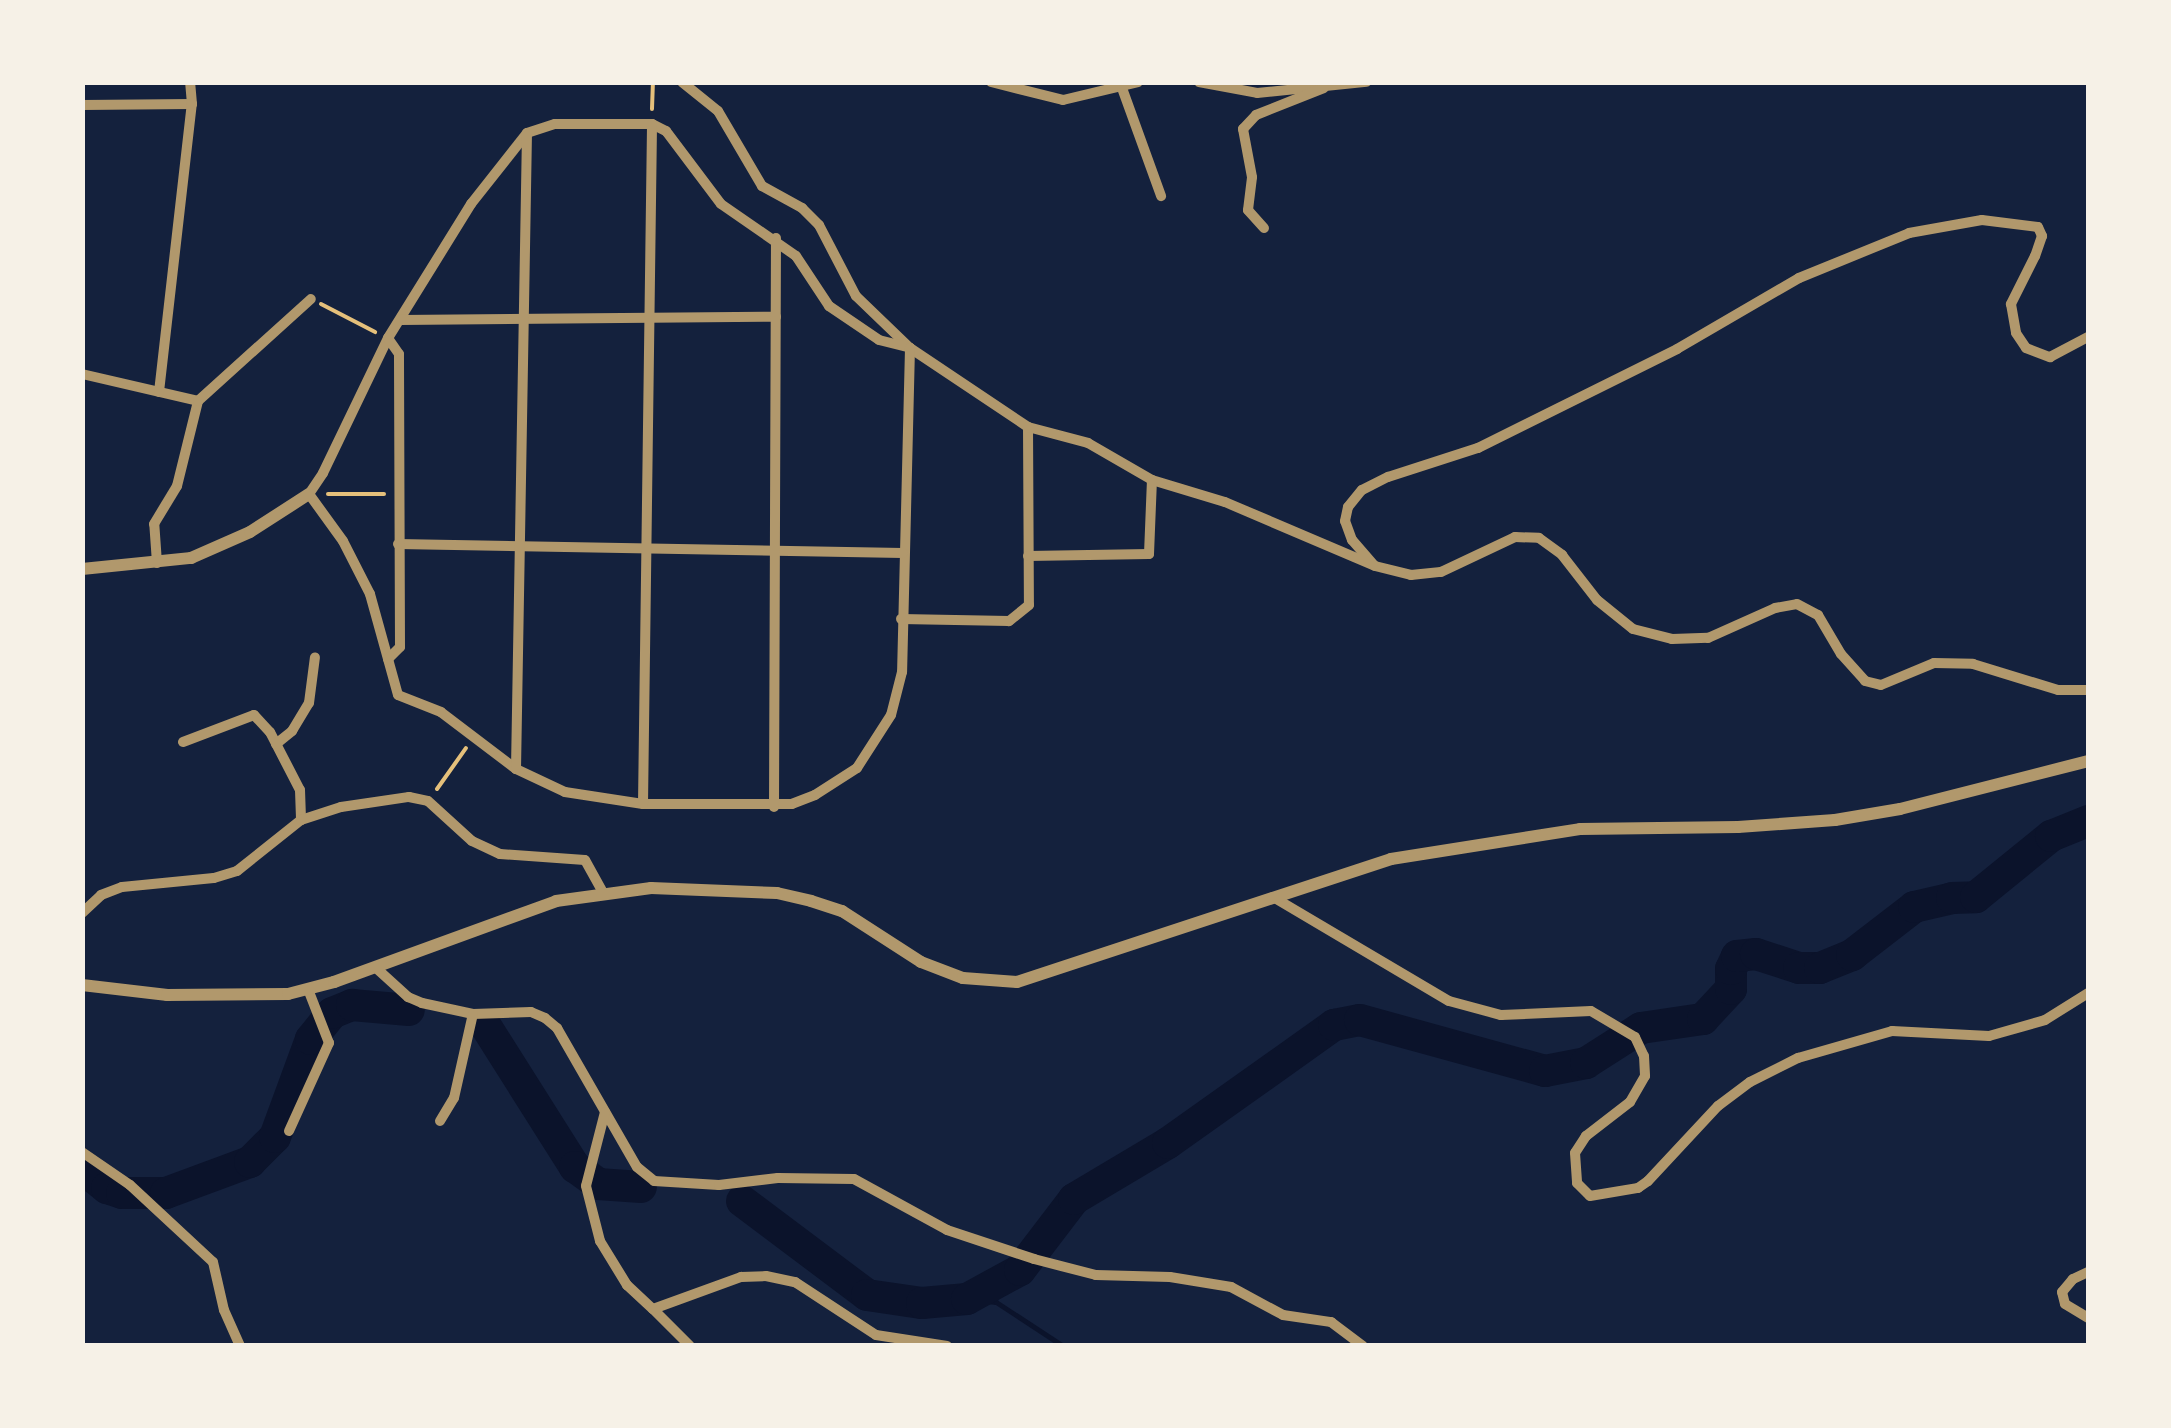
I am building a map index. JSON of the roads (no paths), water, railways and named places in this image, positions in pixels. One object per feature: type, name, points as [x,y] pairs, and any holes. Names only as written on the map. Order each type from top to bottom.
[{"type":"street","points":[[160,392],[192,104],[190,82]]},
{"type":"street","points":[[682,82],[718,111],[762,186],[802,208],[818,225],[856,296],[910,348],[1028,427],[1088,443],[1152,480],[1224,502],[1375,566],[1411,575],[1441,572],[1514,536],[1539,538],[1562,555],[1597,600],[1633,629],[1672,638],[1708,638],[1775,608],[1797,604],[1818,615],[1841,654],[1865,681],[1881,685],[1934,663],[1973,664],[2058,690],[2088,690]]},
{"type":"street","points":[[990,82],[1063,100],[1138,82]]},
{"type":"street","points":[[1199,82],[1257,93],[1366,82]]},
{"type":"street","points":[[1122,88],[1161,196]]},
{"type":"street","points":[[1264,228],[1248,210],[1252,177],[1243,128],[1256,115],[1324,88]]},
{"type":"street","points":[[82,105],[192,104]]},
{"type":"street","points":[[82,569],[156,563],[221,548],[308,494],[324,472],[388,338],[470,204],[527,134],[555,124],[652,124],[684,149],[722,204],[776,238],[796,256],[829,306],[878,340],[910,348]]},
{"type":"street","points":[[643,804],[652,124]]},
{"type":"street","points":[[516,769],[527,134]]},
{"type":"street","points":[[1375,566],[1352,540],[1345,522],[1348,507],[1362,490],[1388,477],[1478,448],[1676,349],[1798,278],[1909,233],[1982,220],[2038,227],[2042,236],[2035,256],[2011,304],[2016,333],[2026,348],[2050,357],[2088,337]]},
{"type":"street","points":[[774,806],[776,238]]},
{"type":"street","points":[[156,563],[154,524],[177,486],[198,401],[311,300]]},
{"type":"street","points":[[400,320],[776,317]]},
{"type":"street","points":[[388,338],[399,354],[400,647],[388,658]]},
{"type":"street","points":[[308,494],[343,541],[370,594],[398,696],[441,712],[516,769],[565,792],[643,804],[774,806],[804,800],[856,768],[891,714],[902,672],[910,348]]},
{"type":"street","points":[[82,374],[198,401]]},
{"type":"street","points":[[901,619],[1010,621],[1029,604],[1028,427]]},
{"type":"street","points":[[1028,556],[1148,554],[1152,480]]},
{"type":"street","points":[[398,544],[903,554]]},
{"type":"street","points":[[276,744],[292,731],[309,704],[314,658]]},
{"type":"street","points":[[183,742],[254,715],[276,744],[300,790],[301,820]]},
{"type":"street","points":[[82,985],[167,995],[244,997],[308,989],[541,906],[603,892],[652,888],[794,897],[842,910],[921,962],[963,978],[1018,982],[1390,859],[1488,840],[1580,829],[1738,828],[1835,820],[1939,800],[2088,761]]},
{"type":"street","points":[[82,913],[101,895],[122,887],[214,878],[236,871],[301,820],[340,807],[409,797],[428,801],[472,841],[500,854],[585,860],[603,892]]},
{"type":"street","points":[[1272,896],[1449,1001],[1501,1015],[1592,1011],[1636,1038],[1644,1056],[1645,1076],[1630,1102],[1586,1136],[1575,1153],[1577,1183],[1590,1196],[1638,1188],[1648,1182],[1718,1106],[1750,1082],[1798,1058],[1892,1031],[1989,1036],[2045,1020],[2088,993]]},
{"type":"street","points":[[375,967],[408,997],[473,1014],[531,1012],[545,1018],[557,1028],[637,1167],[654,1180],[718,1185],[778,1178],[854,1179],[947,1230],[1034,1259],[1096,1275],[1170,1277],[1231,1287],[1282,1315],[1331,1322],[1363,1346]]},
{"type":"street","points":[[289,1131],[328,1043],[308,989]]},
{"type":"street","points":[[440,1121],[454,1098],[473,1014]]},
{"type":"street","points":[[605,1112],[586,1186],[600,1240],[627,1286],[690,1346]]},
{"type":"street","points":[[82,1152],[130,1185],[213,1262],[224,1310],[240,1346]]},
{"type":"street","points":[[2088,1272],[2072,1279],[2062,1292],[2064,1304],[2088,1318]]},
{"type":"street","points":[[653,1310],[741,1278],[766,1276],[795,1282],[876,1335],[947,1346]]},
{"type":"waterway","points":[[742,1201],[867,1295],[922,1303],[967,1299],[1020,1270],[1074,1199],[1168,1143],[1334,1025],[1360,1020],[1545,1071],[1586,1063],[1641,1028],[1703,1019],[1731,989],[1731,969],[1737,956],[1756,954],[1799,968],[1820,968],[1852,955],[1914,907],[1976,897],[2051,836],[2088,821]]},
{"type":"waterway","points":[[82,1168],[107,1188],[122,1193],[166,1193],[250,1162],[275,1137],[311,1039],[332,1013],[352,1005],[409,1010]]},
{"type":"waterway","points":[[487,1028],[575,1167],[598,1184],[641,1187]]},
{"type":"waterway","points":[[967,1299],[996,1302],[1063,1346]]}]
